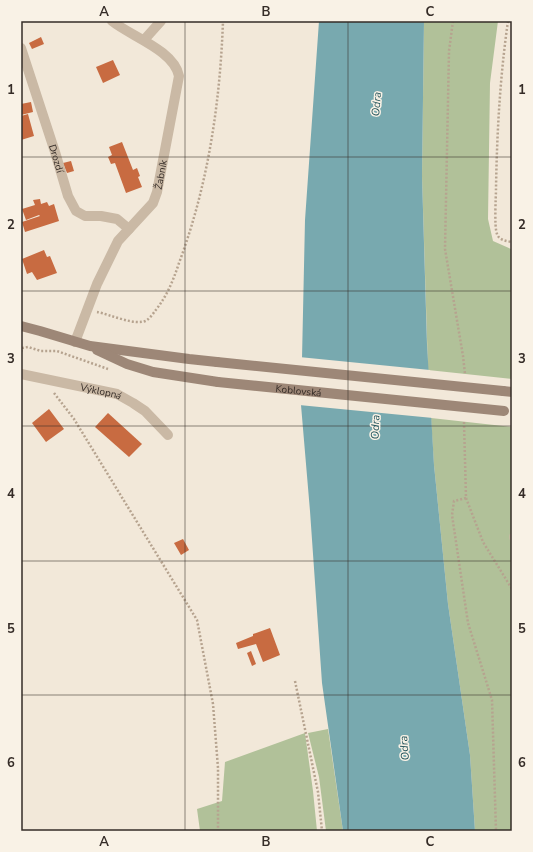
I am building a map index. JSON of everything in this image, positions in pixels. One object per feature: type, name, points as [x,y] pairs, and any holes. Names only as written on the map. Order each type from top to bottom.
[{"type":"street","name":"Žabník","points":[[75,342],[97,284],[118,241],[153,203],[157,192],[179,76],[174,63],[144,40],[112,21]]},
{"type":"street","points":[[144,40],[162,21]]},
{"type":"street","name":"Drozdí","points":[[21,48],[68,196],[76,211],[85,216],[101,216],[117,219],[129,229]]},
{"type":"street","name":"Koblovská","points":[[21,326],[90,346],[189,359],[508,391]]},
{"type":"street","name":"Koblovská","points":[[90,346],[127,364],[161,374],[218,382],[508,411]]},
{"type":"street","name":"Výklopná","points":[[21,374],[117,394],[144,411],[168,435]]},
{"type":"path","points":[[87,310],[133,322],[143,322],[148,320],[169,291],[195,213],[206,174],[219,94],[223,21]]},
{"type":"path","points":[[453,21],[449,51],[445,249],[465,374]]},
{"type":"path","points":[[508,21],[499,103],[496,211],[497,233],[499,238],[512,242]]},
{"type":"path","points":[[21,349],[28,347],[34,348]]},
{"type":"path","points":[[43,379],[74,419],[196,620],[213,704],[218,768],[218,831]]},
{"type":"path","points":[[464,422],[466,498],[483,542],[512,589]]},
{"type":"path","points":[[466,498],[454,500],[452,515],[468,623],[492,700],[496,831]]},
{"type":"path","points":[[295,680],[318,792],[322,831]]},
{"type":"green space","points":[[424,21],[498,21],[490,83],[488,219],[493,241],[511,249],[512,252],[512,379],[428,370],[422,176]]},
{"type":"green space","points":[[431,418],[512,427],[512,831],[475,831],[470,755],[448,604],[434,465]]},
{"type":"green space","points":[[328,729],[343,831],[326,831],[319,777],[308,733]]},
{"type":"green space","points":[[305,733],[317,831],[200,831],[197,809],[222,801],[225,762]]},
{"type":"water","name":"Odra","points":[[319,21],[424,21],[422,176],[427,344],[434,465],[448,604],[470,755],[475,831],[343,831],[322,683],[301,405],[305,220]]},
{"type":"pier","points":[[299,357],[430,370],[433,418],[299,405]]},
{"type":"building","points":[[41,37],[44,44],[32,49],[29,43]]},
{"type":"building","points":[[113,60],[120,75],[103,83],[96,67]]},
{"type":"building","points":[[31,102],[33,112],[21,115],[21,104]]},
{"type":"building","points":[[28,114],[34,136],[21,140],[21,116]]},
{"type":"building","points":[[122,142],[133,170],[137,168],[140,176],[138,177],[142,187],[126,193],[115,163],[111,164],[108,157],[112,155],[109,147]]},
{"type":"building","points":[[71,161],[74,171],[67,173],[63,163]]},
{"type":"building","points":[[40,199],[41,204],[47,202],[49,206],[54,204],[59,221],[25,232],[22,222],[40,216],[39,215],[26,220],[22,209],[35,205],[33,200]]},
{"type":"building","points":[[44,250],[47,257],[50,256],[57,273],[37,280],[32,272],[27,274],[22,259]]},
{"type":"building","points":[[49,409],[64,429],[46,442],[32,423]]},
{"type":"building","points":[[108,413],[142,444],[129,457],[95,427]]},
{"type":"building","points":[[183,539],[189,550],[181,555],[174,543]]},
{"type":"building","points":[[270,628],[280,655],[263,662],[256,644],[238,649],[236,643],[253,636],[253,634]]},
{"type":"building","points":[[251,651],[256,664],[252,666],[247,653]]}]
